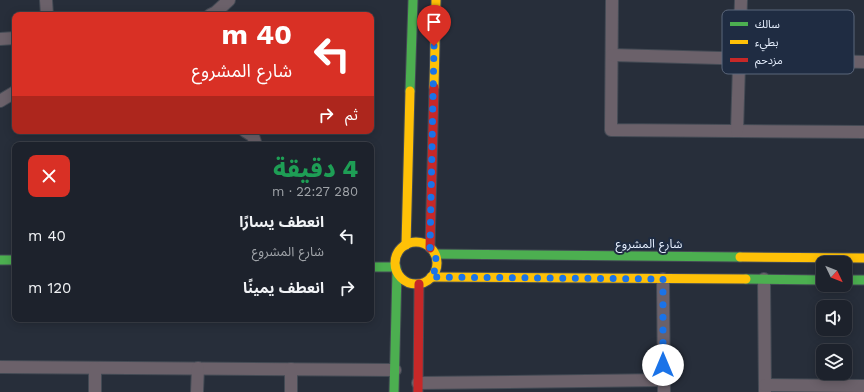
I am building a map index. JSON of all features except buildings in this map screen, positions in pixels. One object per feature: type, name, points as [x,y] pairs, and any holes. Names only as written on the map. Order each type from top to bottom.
[{"type":"main road","points":[[406,245],[413,0]]},
{"type":"main road","points":[[374,266],[396,269],[404,280],[414,284],[419,284],[431,277],[437,264],[432,251],[436,0]]},
{"type":"main road","points":[[394,392],[395,262],[398,252],[406,245],[412,243],[424,244],[432,251]]},
{"type":"main road","name":"شارع المشروع","points":[[432,251],[864,258]]},
{"type":"main road","points":[[0,260],[12,260]]},
{"type":"main road","points":[[431,277],[816,280]]},
{"type":"main road","points":[[852,280],[864,280]]},
{"type":"main road","points":[[418,387],[419,284]]},
{"type":"street","points":[[46,0],[47,12]]},
{"type":"street","points":[[216,12],[229,0]]},
{"type":"street","points":[[612,0],[611,130],[864,132]]},
{"type":"street","points":[[741,0],[741,10]]},
{"type":"street","points":[[0,39],[12,38]]},
{"type":"street","points":[[612,55],[722,58]]},
{"type":"street","points":[[854,62],[864,62]]},
{"type":"street","points":[[737,131],[739,74]]},
{"type":"street","points":[[0,101],[12,94]]},
{"type":"street","points":[[663,279],[664,392]]},
{"type":"street","points":[[764,279],[765,388],[864,386]]},
{"type":"street","points":[[0,367],[395,370]]},
{"type":"street","points":[[95,368],[95,392]]},
{"type":"street","points":[[197,392],[198,368]]},
{"type":"street","points":[[291,369],[291,392]]},
{"type":"street","points":[[418,387],[522,387],[664,380]]},
{"type":"traffic: fast","points":[[410,91],[413,0]]},
{"type":"traffic: fast","points":[[435,254],[740,257]]},
{"type":"traffic: fast","points":[[0,260],[12,260]]},
{"type":"traffic: fast","points":[[374,267],[396,267]]},
{"type":"traffic: fast","points":[[394,392],[397,271]]},
{"type":"traffic: fast","points":[[746,279],[816,280]]},
{"type":"traffic: fast","points":[[852,280],[864,280]]},
{"type":"traffic: slow","points":[[434,87],[436,0]]},
{"type":"traffic: slow","points":[[406,245],[410,91]]},
{"type":"traffic: slow","points":[[416,242],[431,248],[437,263],[431,278],[416,284],[401,278],[395,263],[401,248],[416,242]]},
{"type":"traffic: slow","points":[[740,257],[864,258]]},
{"type":"traffic: slow","points":[[431,277],[746,279]]},
{"type":"traffic: jam","points":[[430,248],[434,87]]},
{"type":"traffic: jam","points":[[418,392],[419,284]]},
{"type":"route","points":[[434,46],[430,248],[435,254],[437,264],[431,277],[663,279],[663,365]]}]
